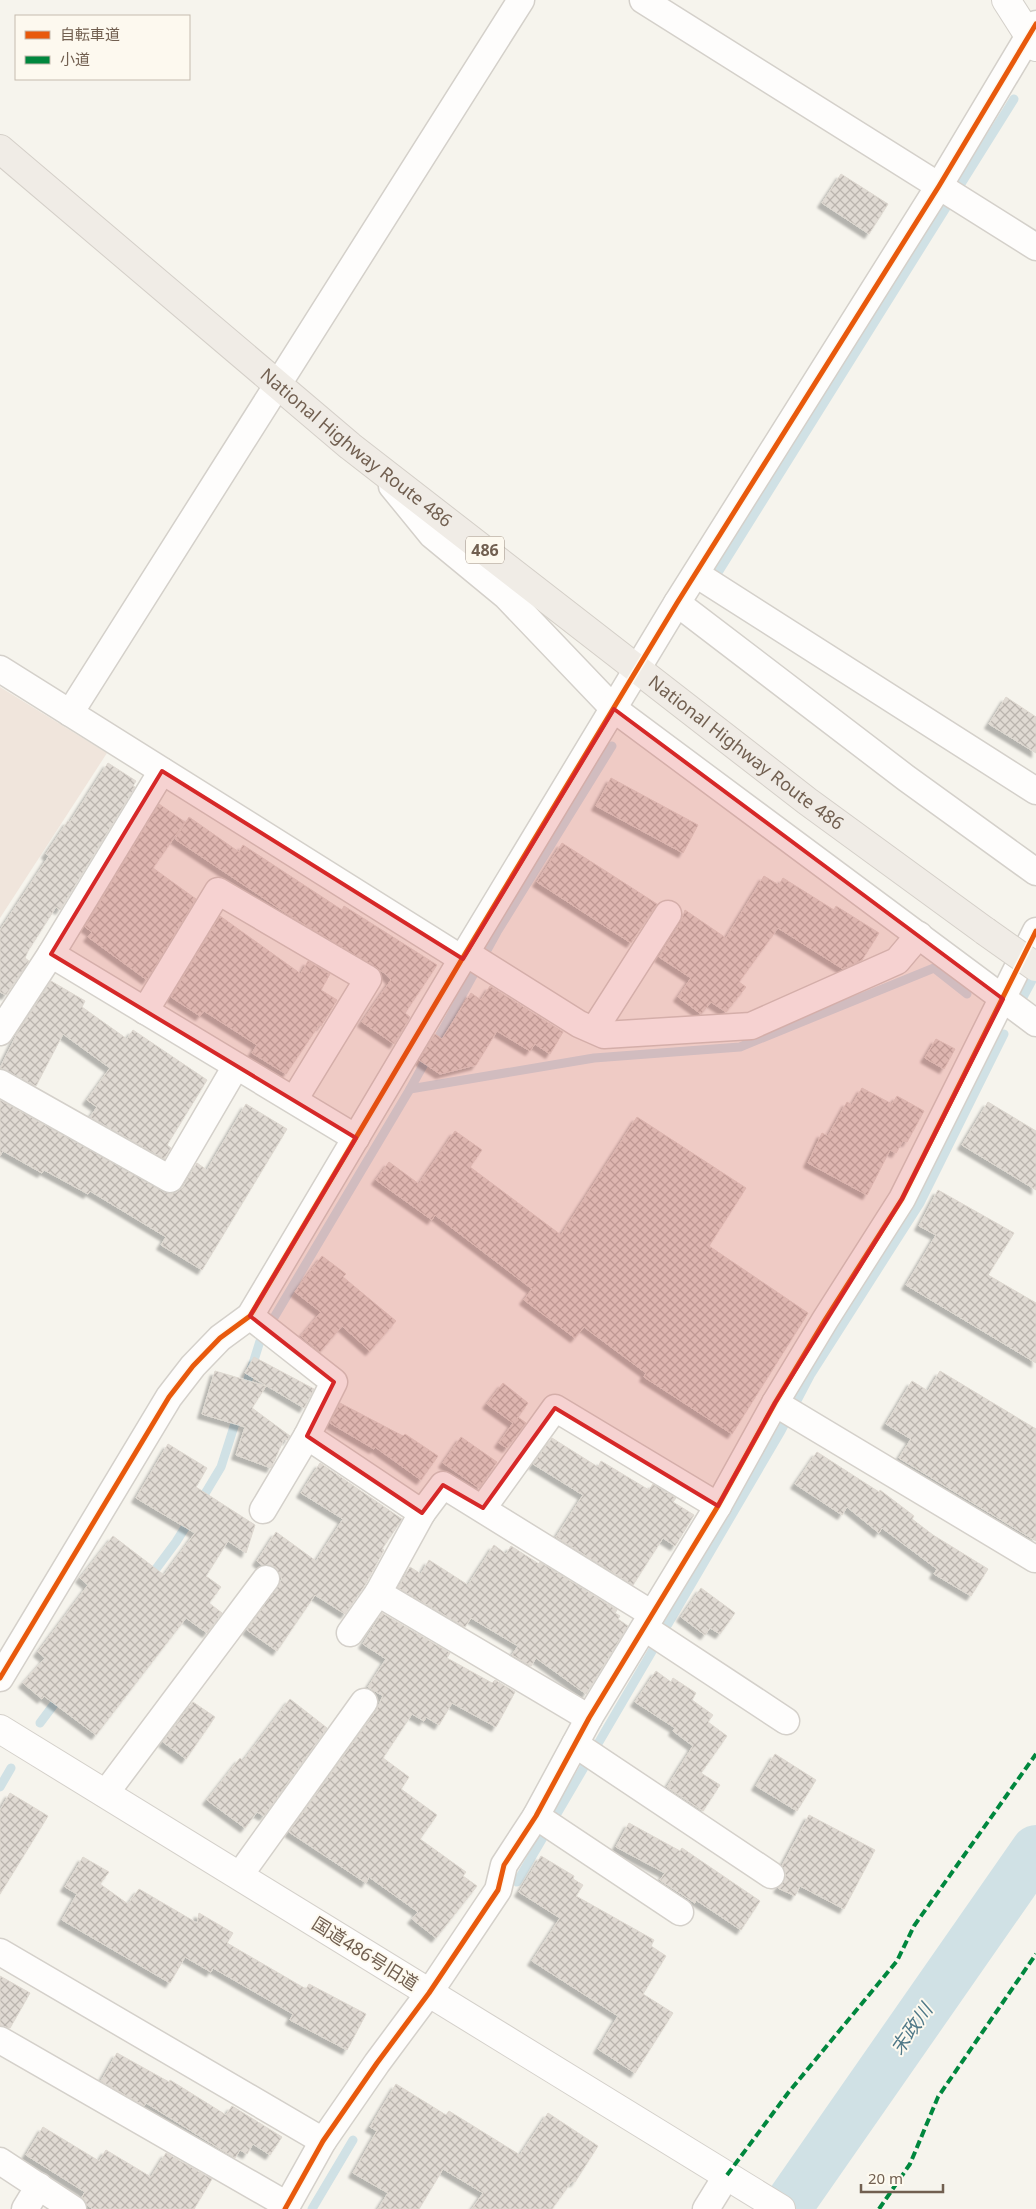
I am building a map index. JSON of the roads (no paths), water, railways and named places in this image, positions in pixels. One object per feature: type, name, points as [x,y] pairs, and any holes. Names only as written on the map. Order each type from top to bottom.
[{"type":"highway","name":"National Highway Route 486","points":[[0,150],[373,464],[807,801],[1036,967]]},
{"type":"street","points":[[70,713],[521,0]]},
{"type":"street","points":[[643,0],[1036,247]]},
{"type":"street","points":[[0,1678],[169,1397],[193,1366],[220,1338],[262,1324],[356,1138],[472,958],[677,603],[949,192],[1034,35],[1006,0]]},
{"type":"street","points":[[373,464],[432,534],[506,596],[614,710],[919,935],[1036,1024]]},
{"type":"street","points":[[696,574],[1036,791]]},
{"type":"street","points":[[677,603],[906,778],[1036,872]]},
{"type":"street","points":[[0,669],[579,1024],[604,1035],[751,1026],[897,961],[919,935]]},
{"type":"street","points":[[0,1032],[51,954],[162,770]]},
{"type":"street","points":[[145,1011],[218,891],[368,979],[294,1100]]},
{"type":"street","points":[[594,1030],[668,914]]},
{"type":"street","points":[[0,2040],[286,2207],[323,2141],[377,2062],[429,1993],[498,1890],[504,1865],[545,1822],[586,1752],[589,1718],[654,1629],[718,1506],[786,1409],[902,1199],[1036,931]]},
{"type":"street","points":[[51,954],[356,1138]]},
{"type":"street","points":[[0,1083],[170,1179],[236,1066]]},
{"type":"street","points":[[262,1324],[334,1382],[307,1436],[263,1510]]},
{"type":"street","points":[[483,1508],[555,1408],[718,1506]]},
{"type":"street","points":[[786,1409],[1035,1559]]},
{"type":"street","points":[[307,1436],[422,1513]]},
{"type":"street","points":[[350,1633],[378,1593],[422,1513],[443,1485],[483,1508],[786,1721]]},
{"type":"street","points":[[105,1794],[266,1579]]},
{"type":"street","points":[[378,1593],[589,1718]]},
{"type":"street","points":[[239,1876],[364,1702]]},
{"type":"street","name":"国道486号旧道","points":[[0,1729],[782,2209]]},
{"type":"street","points":[[586,1752],[771,1875]]},
{"type":"street","points":[[545,1822],[680,1912]]},
{"type":"street","points":[[0,1952],[323,2141]]},
{"type":"street","points":[[0,2161],[73,2209]]},
{"type":"street","points":[[706,2209],[727,2175]]},
{"type":"street","points":[[25,2209],[39,2186]]},
{"type":"waterway","points":[[717,574],[1014,99]]},
{"type":"waterway","points":[[244,1392],[260,1341],[410,1089],[497,932],[612,746]]},
{"type":"waterway","points":[[410,1089],[594,1058],[740,1047],[934,968],[967,994]]},
{"type":"waterway","points":[[1022,999],[1036,973]]},
{"type":"waterway","points":[[517,1882],[781,1431],[811,1374],[920,1203],[1004,1034]]},
{"type":"waterway","points":[[200,1502],[221,1467],[238,1414]]},
{"type":"waterway","points":[[150,1577],[191,1518]]},
{"type":"waterway","points":[[40,1723],[61,1695]]},
{"type":"waterway","points":[[0,1787],[11,1768]]},
{"type":"waterway","name":"末政川","points":[[786,2209],[1036,1850]]},
{"type":"waterway","points":[[312,2209],[353,2140]]}]
